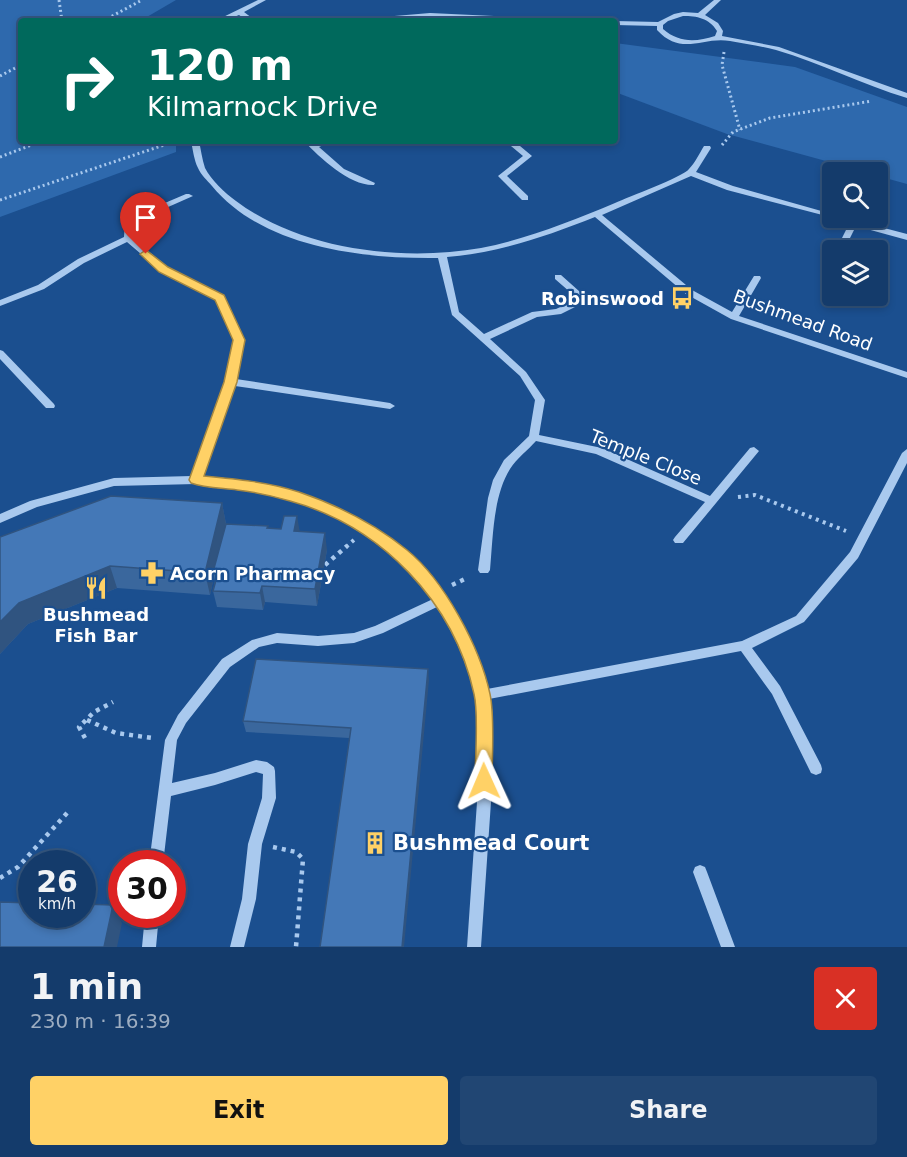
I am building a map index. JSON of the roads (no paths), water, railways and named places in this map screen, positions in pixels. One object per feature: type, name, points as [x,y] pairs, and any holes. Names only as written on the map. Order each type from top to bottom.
[{"type":"street","points":[[225,18],[263,0]]},
{"type":"street","points":[[699,16],[718,0]]},
{"type":"street","points":[[239,12],[248,18]]},
{"type":"street","points":[[394,18],[430,15],[480,18]]},
{"type":"street","points":[[718,37],[720,31],[715,23],[699,16],[678,15],[663,20],[660,24],[660,30],[665,35],[679,41],[698,43],[718,37],[777,48],[907,96]]},
{"type":"street","points":[[618,22],[660,24]]},
{"type":"street","points":[[196,144],[202,170],[219,191],[247,214],[283,231],[325,245],[384,254],[442,255],[522,242],[596,214],[691,173],[707,148]]},
{"type":"street","points":[[311,144],[341,171],[371,183]]},
{"type":"street","points":[[513,144],[528,156],[502,176],[525,198]]},
{"type":"street","points":[[691,173],[730,188],[822,213]]},
{"type":"street","points":[[189,196],[128,222],[128,238],[164,269],[220,298],[239,340],[231,382],[196,480]]},
{"type":"street","name":"Bushmead Road","points":[[596,214],[689,292],[734,317],[907,375]]},
{"type":"street","points":[[875,228],[907,237]]},
{"type":"street","points":[[0,303],[42,287],[81,261],[128,238]]},
{"type":"street","points":[[442,255],[455,313],[523,374],[540,400],[534,437],[508,463],[498,480],[493,498],[484,570]]},
{"type":"street","points":[[484,338],[535,314],[558,312],[584,300],[558,277]]},
{"type":"street","points":[[734,317],[757,278]]},
{"type":"street","points":[[0,353],[50,406]]},
{"type":"street","points":[[231,382],[390,406]]},
{"type":"street","name":"Temple Close","points":[[534,437],[597,451],[710,500]]},
{"type":"street","points":[[679,540],[710,500],[754,451]]},
{"type":"street","points":[[483,695],[744,646],[800,620],[854,555],[907,453]]},
{"type":"street","points":[[0,519],[34,504],[114,482],[196,480],[249,486],[295,496],[351,519],[403,555],[438,596],[467,646],[483,695],[484,802],[474,947]]},
{"type":"street","points":[[158,850],[171,740],[182,719],[226,663],[256,642],[277,638],[318,641],[354,638],[379,630],[438,596]]},
{"type":"street","points":[[744,646],[776,690],[816,769]]},
{"type":"street","points":[[165,791],[262,766],[269,771],[271,786],[255,844],[249,899],[237,947]]},
{"type":"street","points":[[700,872],[728,947]]},
{"type":"street","points":[[149,947],[151,928]]},
{"type":"place","name":"Robinswood","points":[[682,298]]},
{"type":"place","name":"Acorn Pharmacy","points":[[152,573]]},
{"type":"place","name":"Bushmead Fish Bar","points":[[96,588]]},
{"type":"place","name":"Bushmead Court","points":[[375,843]]}]
